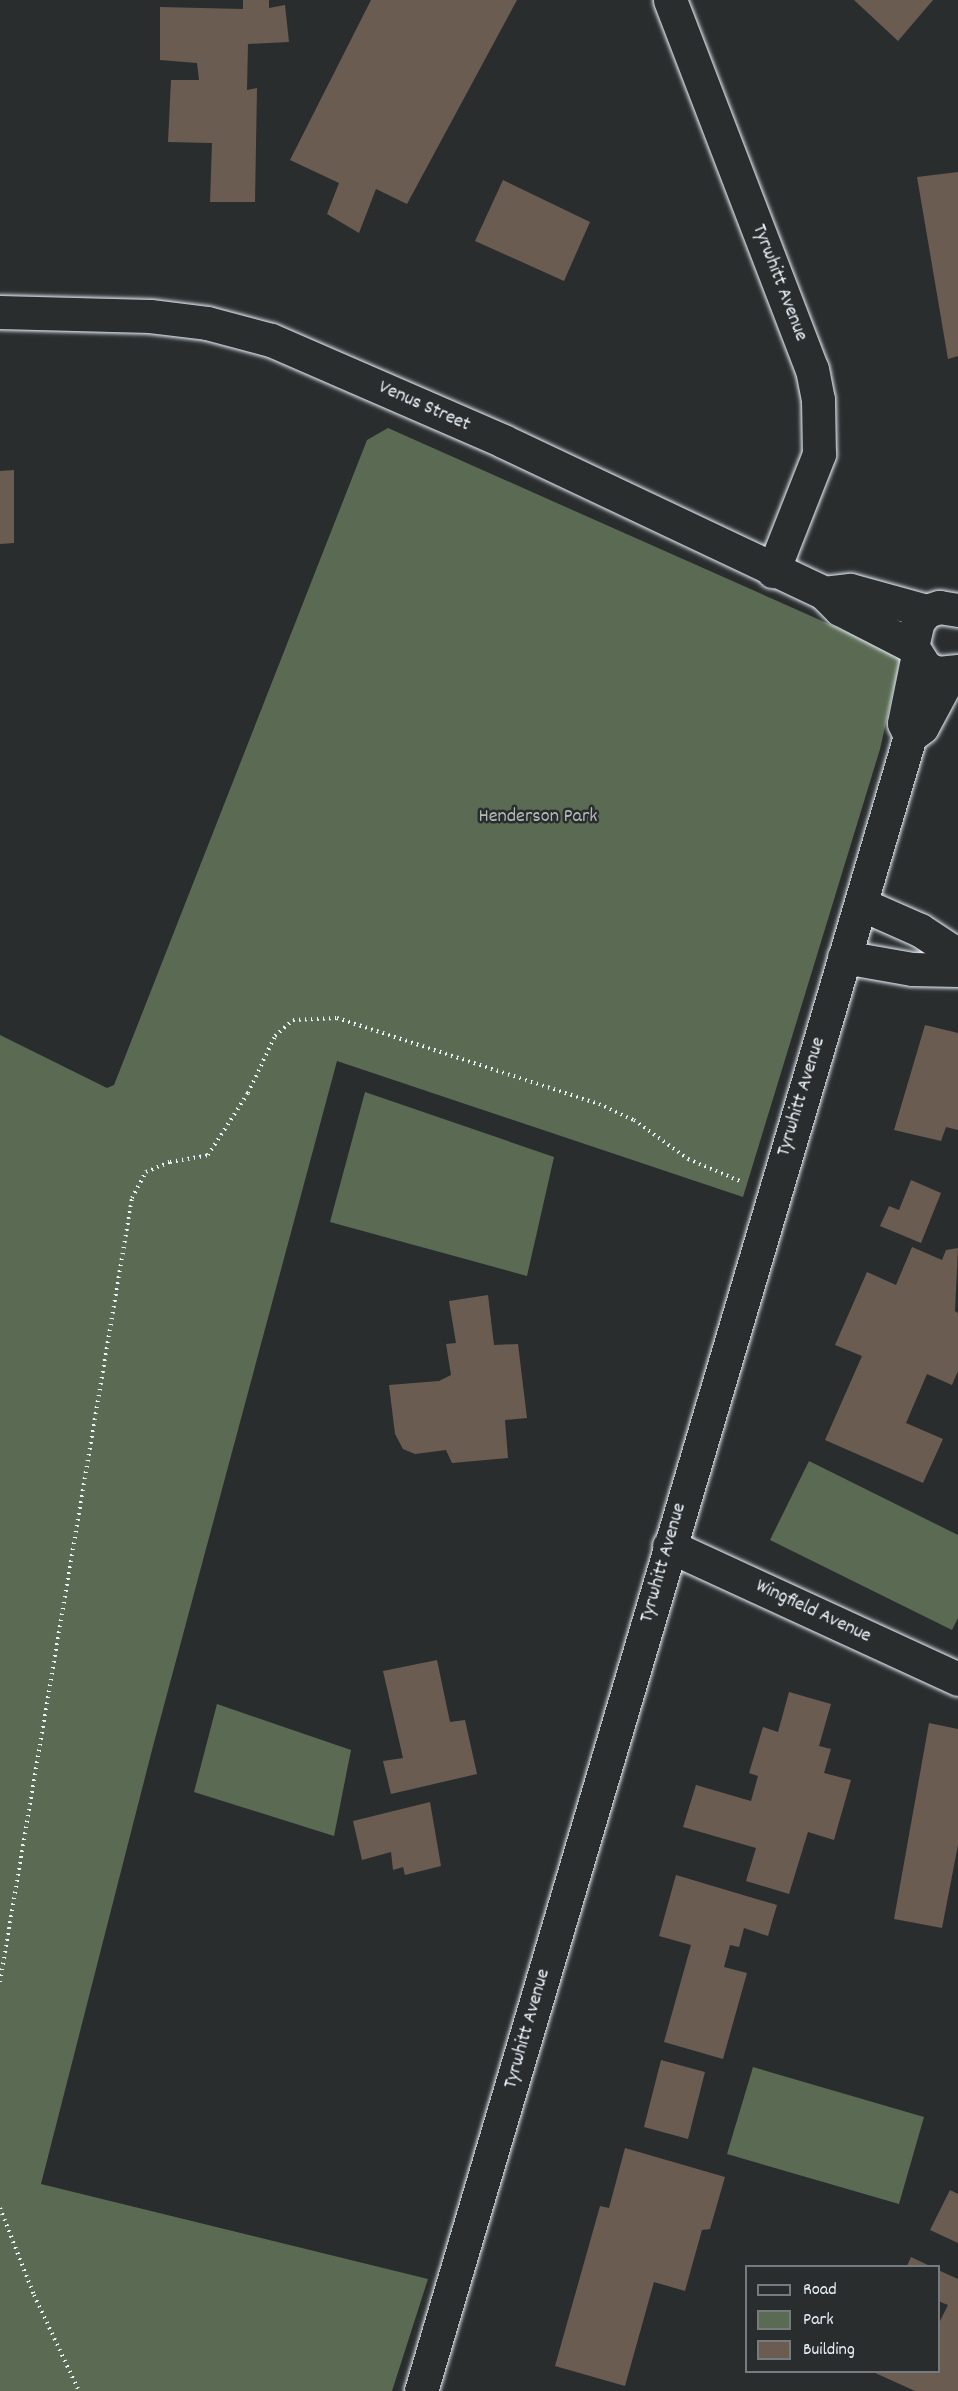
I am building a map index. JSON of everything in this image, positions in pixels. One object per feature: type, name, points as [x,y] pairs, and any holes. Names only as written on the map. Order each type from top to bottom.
[{"type":"street","name":"Tyrwhitt Avenue","points":[[670,0],[812,369],[818,399],[819,454],[773,571]]},
{"type":"street","name":"Venus Street","points":[[0,312],[150,316],[207,323],[271,340],[503,441],[773,571],[824,592],[840,609],[915,652],[938,674],[954,672]]},
{"type":"street","name":"Venus Street","points":[[824,592],[850,590],[949,607]]},
{"type":"street","name":"Tyrwhitt Avenue","points":[[910,736],[904,723],[918,621],[949,607]]},
{"type":"street","name":"Tyrwhitt Avenue","points":[[421,2391],[910,736],[922,727],[954,672]]},
{"type":"street","points":[[861,903],[920,930],[958,955]]},
{"type":"street","points":[[844,957],[912,969],[958,970]]},
{"type":"street","name":"Wingfield Avenue","points":[[669,1546],[958,1679]]},
{"type":"path","points":[[0,1982],[132,1198],[146,1172],[170,1162],[208,1155],[248,1093],[274,1036],[293,1020],[338,1018],[397,1034],[599,1104],[634,1120],[688,1159],[717,1174],[774,1194]]},
{"type":"path","points":[[0,2208],[34,2295],[79,2391]]},
{"type":"green space","name":"Henderson Park","points":[[388,428],[901,656],[880,749],[743,1197],[337,1061],[152,1750],[41,2184],[428,2279],[392,2391],[0,2391],[0,1035],[107,1088],[114,1085],[367,440]]},
{"type":"green space","points":[[365,1092],[554,1157],[527,1276],[330,1222]]},
{"type":"green space","points":[[809,1461],[958,1535],[958,1618],[952,1630],[770,1540]]},
{"type":"green space","points":[[217,1704],[351,1750],[334,1836],[194,1792]]},
{"type":"green space","points":[[753,2067],[924,2117],[899,2204],[727,2154]]},
{"type":"building","points":[[243,0],[269,0],[269,8],[285,5],[289,42],[248,44],[247,90],[257,88],[255,202],[210,202],[212,143],[168,142],[171,80],[199,80],[197,63],[160,60],[160,7],[243,9]]},
{"type":"building","points":[[371,0],[517,0],[407,204],[376,189],[359,233],[327,214],[339,183],[290,160]]},
{"type":"building","points":[[854,0],[933,0],[898,41]]},
{"type":"building","points":[[958,172],[958,356],[948,359],[917,177]]},
{"type":"building","points":[[503,180],[590,222],[564,281],[475,241]]},
{"type":"building","points":[[14,470],[14,543],[0,544],[0,471]]},
{"type":"building","points":[[925,1025],[958,1033],[958,1130],[946,1127],[941,1141],[894,1130]]},
{"type":"building","points":[[911,1180],[941,1193],[921,1243],[880,1226],[889,1206],[899,1210]]},
{"type":"building","points":[[912,1247],[942,1260],[946,1250],[958,1248],[955,1311],[958,1313],[958,1371],[952,1385],[927,1374],[906,1423],[943,1439],[923,1483],[825,1440],[862,1356],[835,1345],[867,1272],[896,1285]]},
{"type":"building","points":[[488,1295],[494,1345],[518,1344],[527,1418],[505,1420],[508,1458],[452,1463],[446,1450],[415,1454],[403,1449],[395,1434],[389,1385],[439,1381],[451,1375],[446,1344],[456,1343],[449,1301]]},
{"type":"building","points":[[437,1660],[450,1722],[465,1720],[477,1774],[391,1794],[383,1761],[403,1758],[383,1671]]},
{"type":"building","points":[[789,1692],[831,1704],[819,1746],[831,1749],[824,1773],[851,1780],[834,1840],[808,1832],[789,1894],[746,1881],[756,1848],[683,1827],[696,1785],[751,1801],[758,1776],[749,1773],[763,1727],[778,1732]]},
{"type":"building","points":[[929,1723],[958,1729],[958,1845],[942,1928],[894,1919]]},
{"type":"building","points":[[430,1802],[441,1866],[405,1875],[403,1867],[393,1870],[391,1852],[362,1860],[353,1821]]},
{"type":"building","points":[[676,1875],[777,1905],[768,1936],[744,1928],[739,1947],[730,1945],[724,1967],[747,1973],[723,2059],[664,2042],[691,1945],[659,1936]]},
{"type":"building","points":[[661,2060],[705,2072],[688,2139],[644,2127]]},
{"type":"building","points":[[625,2148],[725,2177],[710,2229],[702,2230],[685,2291],[654,2282],[625,2386],[555,2366],[600,2206],[609,2208]]},
{"type":"building","points":[[950,2190],[958,2194],[958,2243],[930,2230]]},
{"type":"building","points":[[911,2257],[928,2265],[907,2265]]},
{"type":"building","points":[[940,2271],[958,2279],[958,2391],[915,2391],[875,2373],[940,2373],[940,2321],[948,2305],[940,2302]]}]
